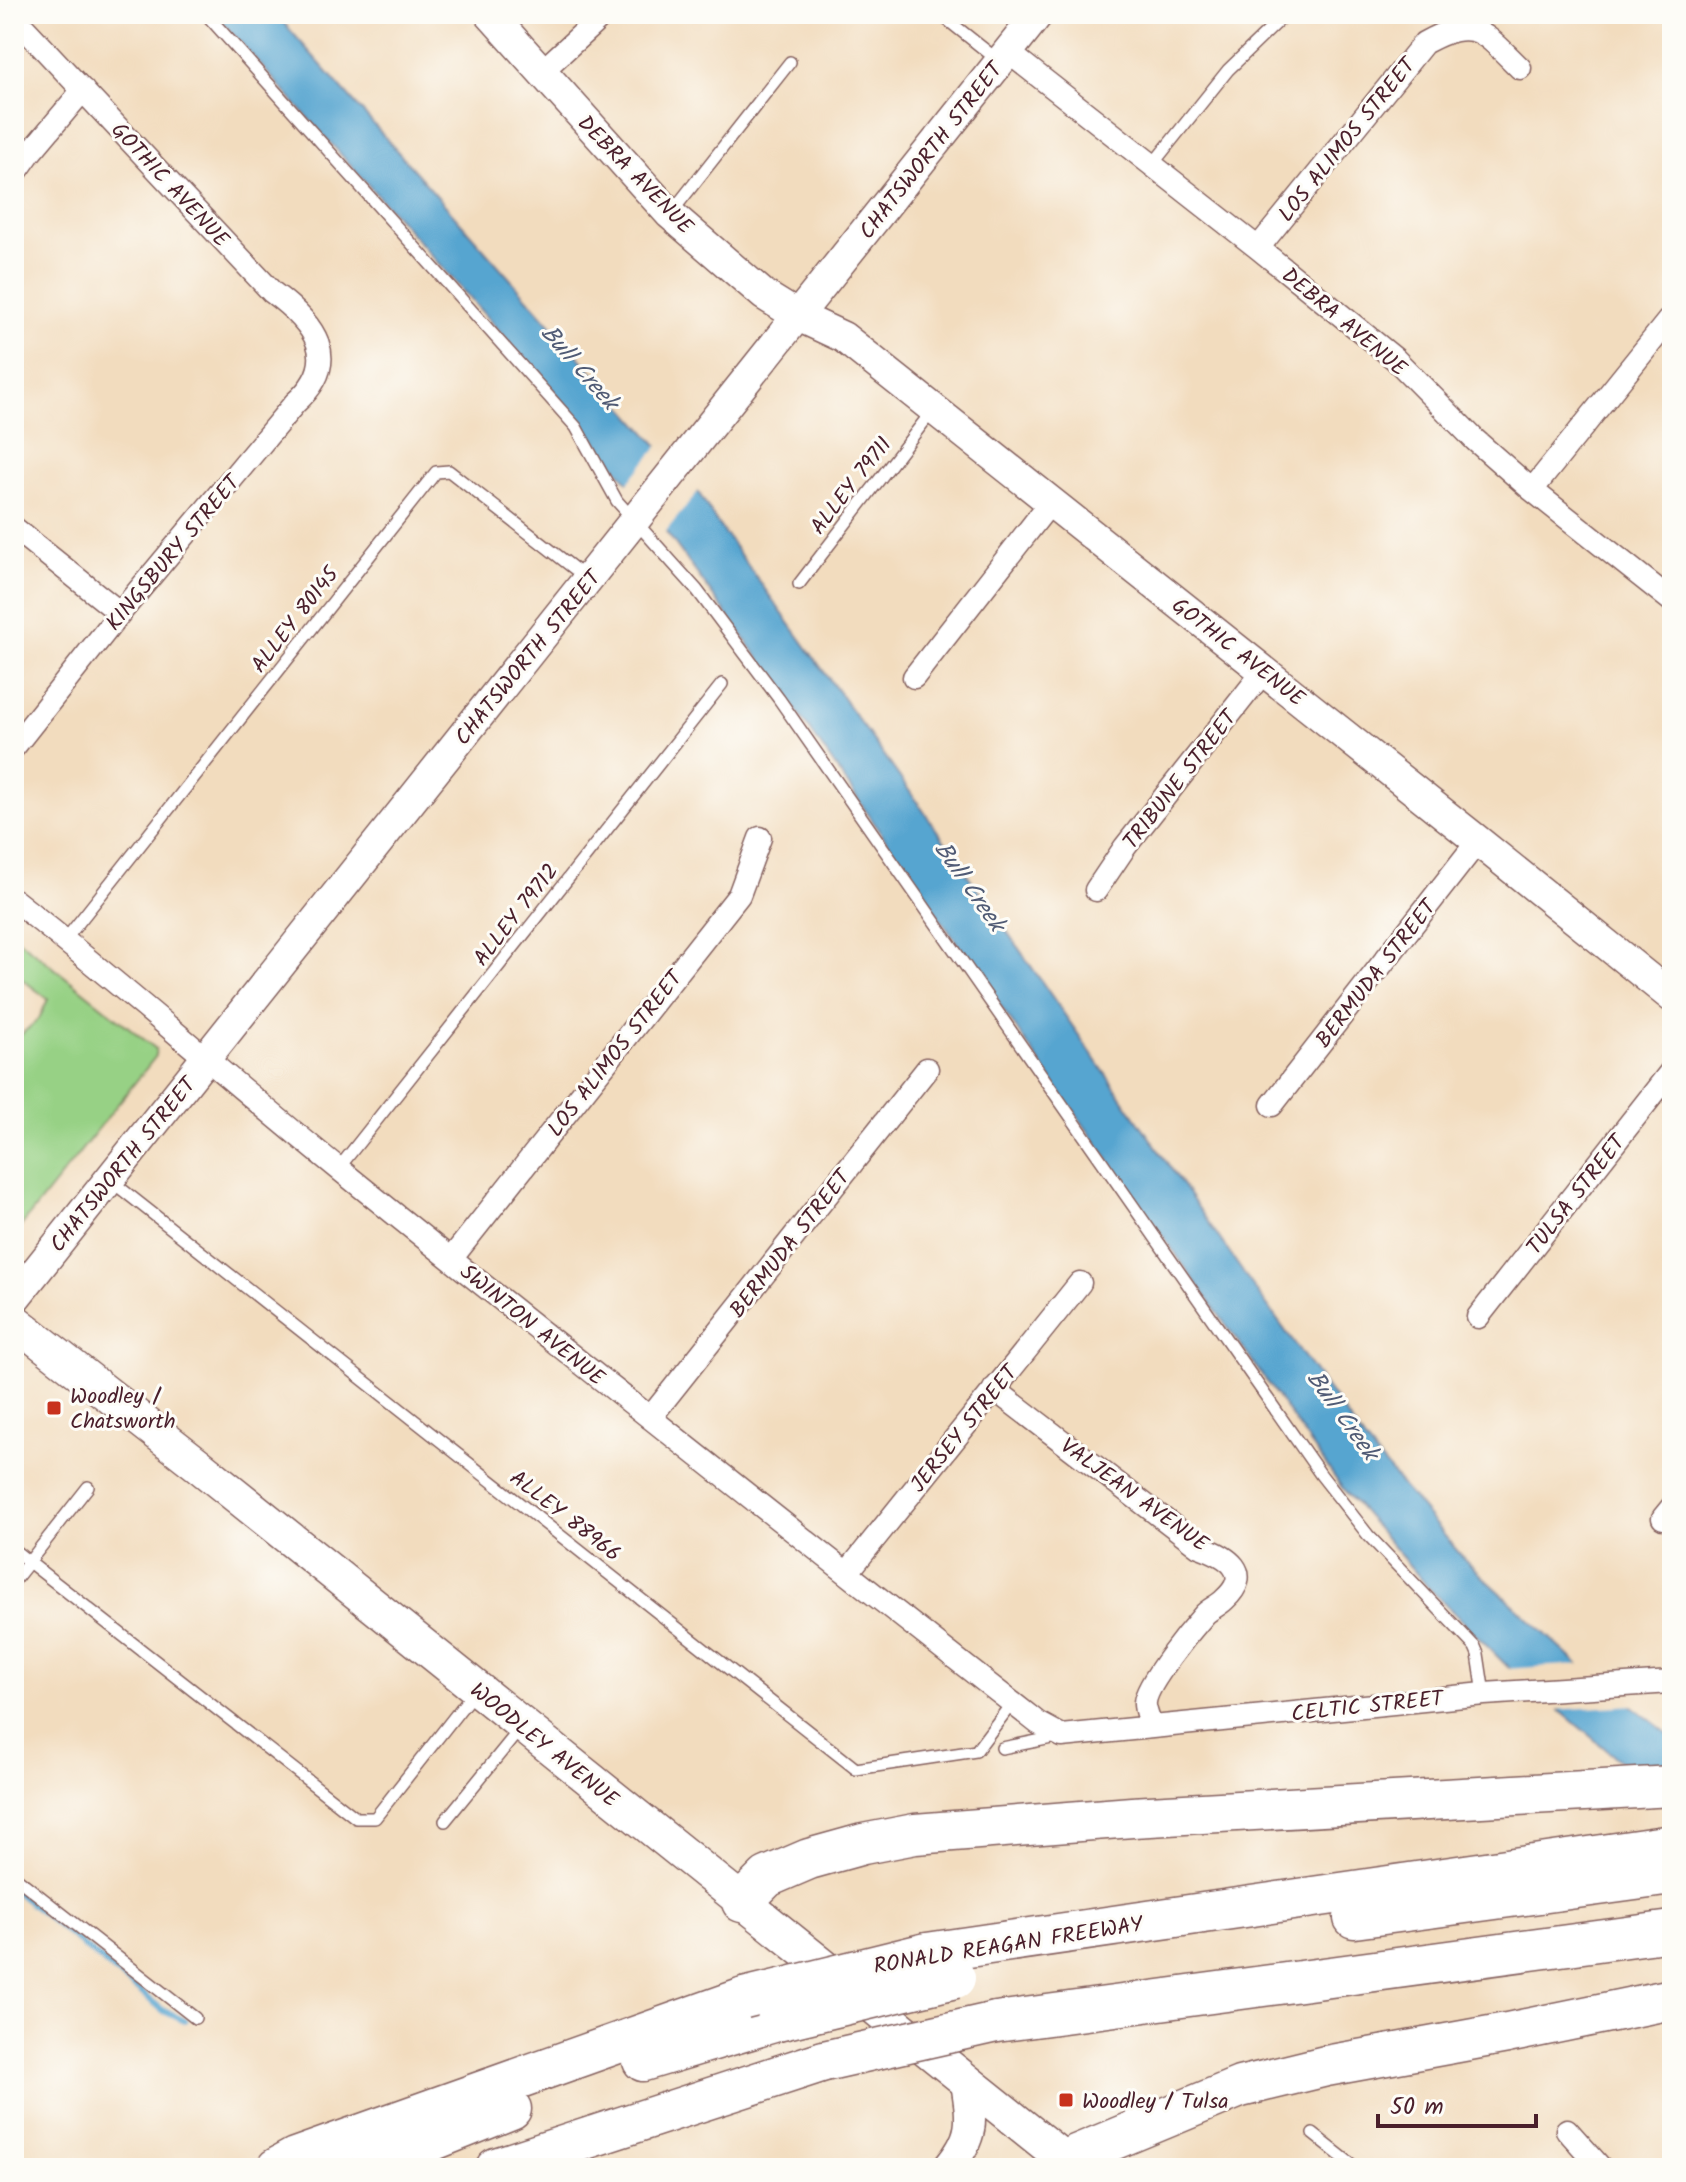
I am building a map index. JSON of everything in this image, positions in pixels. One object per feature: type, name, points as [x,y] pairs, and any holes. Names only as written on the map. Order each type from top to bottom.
[{"type":"highway","points":[[742,1902],[767,1877],[809,1859],[915,1834],[1132,1817],[1672,1786]]},
{"type":"highway","name":"RONALD REAGAN FREEWAY","points":[[277,2168],[295,2158],[744,1998],[941,1966],[1656,1862]]},
{"type":"highway","points":[[496,2168],[824,2061],[996,2022],[1672,1931]]},
{"type":"highway","points":[[370,2168],[431,2141],[630,2065],[777,2021],[941,1966]]},
{"type":"highway","points":[[1060,2165],[1240,2087],[1326,2066],[1672,1999]]},
{"type":"main road","name":"WOODLEY AVENUE","points":[[14,1321],[197,1464],[966,2082],[1060,2165]]},
{"type":"street","name":"DEBRA AVENUE","points":[[490,14],[670,214],[756,289],[798,316]]},
{"type":"street","points":[[541,72],[604,14]]},
{"type":"street","name":"CHATSWORTH STREET","points":[[14,1299],[1038,14]]},
{"type":"street","name":"GOTHIC AVENUE","points":[[14,17],[272,292],[304,319],[316,335],[320,354]]},
{"type":"street","name":"LOS ALIMOS STREET","points":[[1258,248],[1424,43],[1444,32],[1475,29],[1488,37],[1520,68]]},
{"type":"street","name":"DEBRA AVENUE","points":[[1004,57],[1152,165],[1395,359],[1475,440],[1532,490],[1672,601]]},
{"type":"street","points":[[14,175],[83,90]]},
{"type":"street","name":"GOTHIC AVENUE","points":[[798,316],[843,337],[1672,997]]},
{"type":"street","points":[[1532,490],[1672,316]]},
{"type":"street","name":"KINGSBURY STREET","points":[[14,747],[120,613],[312,386],[320,372],[320,354]]},
{"type":"street","points":[[914,677],[1050,503]]},
{"type":"street","points":[[14,528],[120,613]]},
{"type":"street","name":"TRIBUNE STREET","points":[[1096,890],[1125,847],[1264,671]]},
{"type":"street","name":"LOS ALIMOS STREET","points":[[451,1259],[739,895],[760,838]]},
{"type":"street","name":"BERMUDA STREET","points":[[1272,1105],[1478,841]]},
{"type":"street","name":"SWINTON AVENUE","points":[[14,900],[338,1169],[650,1418],[1012,1703],[1062,1736]]},
{"type":"street","name":"BERMUDA STREET","points":[[650,1418],[927,1069]]},
{"type":"street","name":"TULSA STREET","points":[[1478,1317],[1672,1070]]},
{"type":"street","name":"JERSEY STREET","points":[[847,1573],[1080,1283]]},
{"type":"street","name":"VALJEAN AVENUE","points":[[994,1389],[1199,1546],[1228,1559],[1235,1567],[1238,1577],[1234,1588],[1206,1612],[1152,1684],[1145,1703],[1151,1726]]},
{"type":"street","name":"CELTIC STREET","points":[[1062,1736],[1484,1694],[1672,1682]]},
{"type":"street","points":[[948,2168],[967,2139],[971,2122],[966,2082]]},
{"type":"street","points":[[1567,2130],[1601,2168]]},
{"type":"lane","points":[[206,14],[576,427],[617,501],[638,517],[779,699],[1321,1475],[1368,1535],[1475,1647],[1484,1694]]},
{"type":"lane","points":[[940,14],[1004,57]]},
{"type":"lane","points":[[1152,165],[1228,70],[1286,14]]},
{"type":"lane","points":[[670,214],[790,62]]},
{"type":"lane","name":"ALLEY 79711","points":[[799,584],[934,409]]},
{"type":"lane","name":"ALLEY 80145","points":[[65,940],[436,472],[449,471],[588,580]]},
{"type":"lane","name":"ALLEY 79712","points":[[338,1169],[722,684]]},
{"type":"lane","name":"ALLEY 88966","points":[[109,1180],[856,1769],[976,1751],[1012,1703]]},
{"type":"lane","points":[[14,1581],[88,1487]]},
{"type":"lane","points":[[14,1550],[356,1818],[375,1818],[476,1689]]},
{"type":"lane","points":[[445,1821],[522,1725]]},
{"type":"lane","points":[[1002,1748],[1062,1736]]},
{"type":"lane","points":[[14,1876],[195,2018]]},
{"type":"lane","points":[[1313,2134],[1356,2168]]},
{"type":"green space","points":[[14,936],[156,1049],[156,1056],[14,1235],[14,1036],[17,1038],[39,1019],[48,999],[14,973]]},
{"type":"water","name":"Bull Creek","points":[[215,14],[276,14],[697,490],[1242,1271],[1367,1444],[1465,1560],[1579,1665],[1672,1737],[1672,1795],[1620,1761],[1509,1668],[1428,1587],[1343,1489],[1051,1079],[785,694],[676,545],[585,427]]},
{"type":"pier","points":[[661,443],[701,488],[662,536],[624,487]]},
{"type":"pier","points":[[1584,1664],[1636,1705],[1553,1710],[1505,1669]]},
{"type":"waterway","points":[[14,1890],[164,2011],[185,2021]]},
{"type":"place","name":"Woodley / Chatsworth","points":[[54,1408]]},
{"type":"place","name":"Woodley / Tulsa","points":[[1066,2100]]}]
